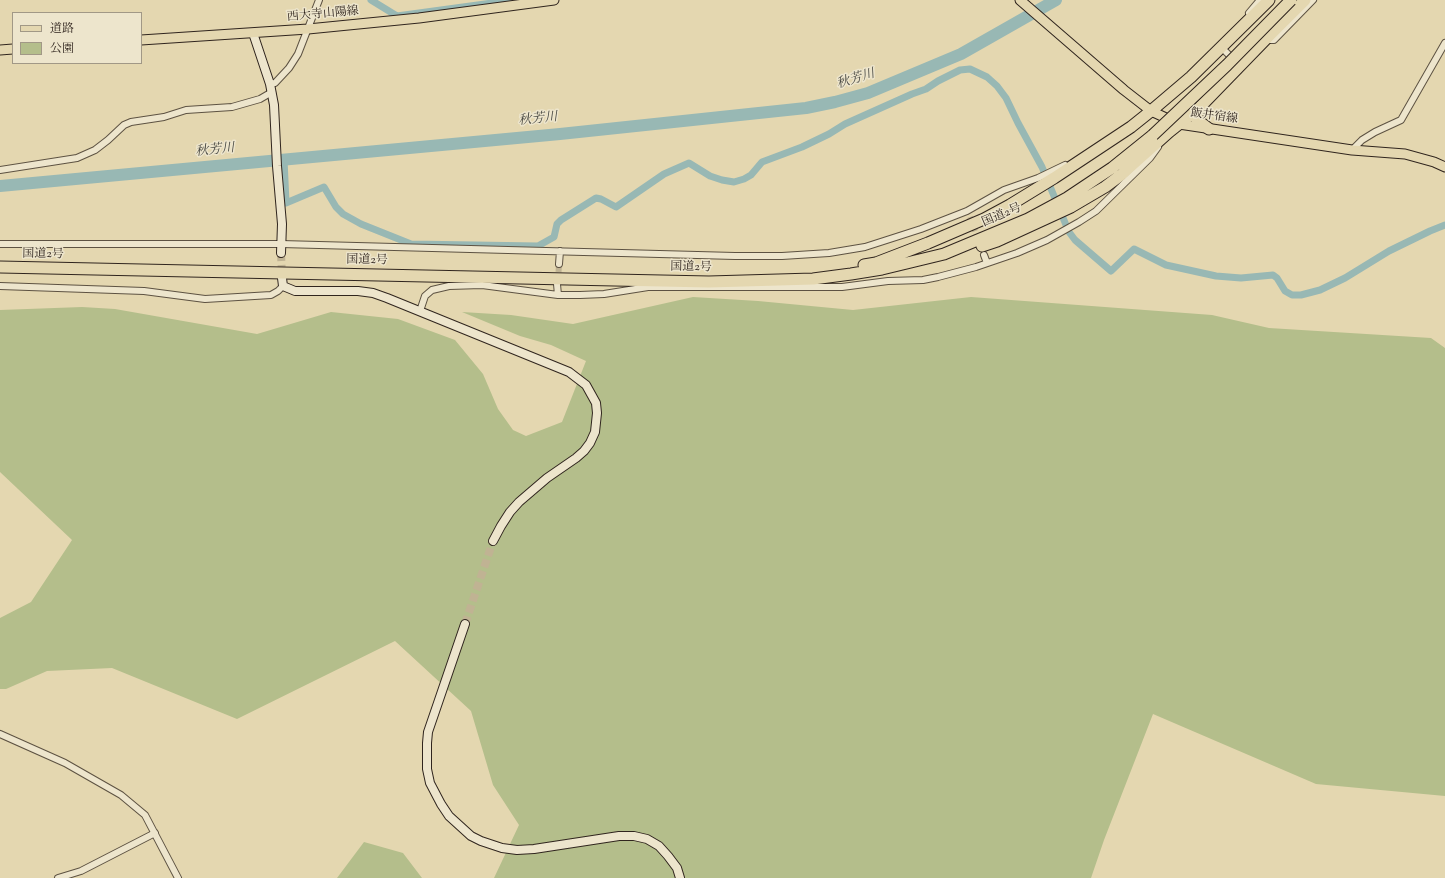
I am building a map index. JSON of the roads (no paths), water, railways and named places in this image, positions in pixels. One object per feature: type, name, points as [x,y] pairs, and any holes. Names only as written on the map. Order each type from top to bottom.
[{"type":"highway","points":[[813,279],[876,262],[928,243],[1010,206],[1036,184],[1099,148],[1151,111],[1222,48],[1269,0]]},
{"type":"highway","points":[[1069,203],[1153,135],[1227,65],[1291,0]]},
{"type":"highway","points":[[1069,203],[1105,187],[1121,176],[1169,132],[1199,108],[1306,0]]},
{"type":"highway","points":[[1199,108],[1197,115],[1198,120],[1209,129]]},
{"type":"highway","name":"国道2号","points":[[0,267],[709,282],[813,279],[882,269],[944,254],[1015,225],[1052,212],[1069,203]]},
{"type":"main road","name":"西大寺山陽線","points":[[142,40],[308,29],[419,18],[554,0]]},
{"type":"main road","name":"飯井宿線","points":[[1020,0],[1027,8],[1124,90],[1151,111],[1179,124],[1352,150],[1405,154],[1445,167]]},
{"type":"main road","points":[[0,50],[12,49]]},
{"type":"street","points":[[270,84],[275,83],[298,54],[318,0]]},
{"type":"street","points":[[1239,66],[1222,48],[1260,0]]},
{"type":"street","points":[[1265,40],[1274,40],[1313,0]]},
{"type":"street","points":[[253,33],[272,92],[282,224],[281,253]]},
{"type":"street","points":[[1352,150],[1362,140],[1375,132],[1401,120],[1445,43]]},
{"type":"street","points":[[0,170],[77,158],[95,150],[124,125],[131,122],[164,117],[186,110],[232,107],[260,99],[272,92]]},
{"type":"street","points":[[420,311],[425,296],[432,290],[449,286],[482,285],[558,295],[604,294],[648,287],[842,287],[888,281],[922,280],[938,277],[1017,253],[1047,240],[1096,211],[1150,158],[1169,132]]},
{"type":"street","points":[[0,244],[281,244],[782,256],[829,253],[864,247],[898,237],[967,211],[1004,190],[1036,184]]},
{"type":"street","points":[[967,211],[970,217]]},
{"type":"street","points":[[559,264],[560,250]]},
{"type":"street","points":[[984,255],[987,263]]},
{"type":"street","points":[[0,286],[144,291],[204,299],[271,295],[278,291],[282,282],[295,291],[342,290],[373,293],[568,372],[586,385],[596,403],[597,424],[595,432],[584,451],[547,478],[519,502],[510,512],[493,541]]},
{"type":"street","points":[[557,284],[558,295]]},
{"type":"street","points":[[465,624],[428,732],[427,743],[427,769],[430,783],[449,816],[471,836],[481,841],[502,848],[517,850],[534,849],[619,836],[634,836],[647,839],[659,846],[668,856],[677,868],[680,878]]},
{"type":"street","points":[[0,734],[65,763],[121,795],[145,815],[178,878]]},
{"type":"street","points":[[58,878],[81,871],[155,833]]},
{"type":"waterway","points":[[371,0],[397,16],[514,0]]},
{"type":"waterway","name":"秋芳川","points":[[0,186],[560,134],[806,108],[868,93],[961,54],[1056,0]]},
{"type":"waterway","points":[[284,159],[286,203],[324,187],[336,207],[343,214],[361,224],[411,244],[538,246],[554,237],[557,224],[561,220],[596,198],[616,207],[664,174],[689,163],[710,176],[722,180],[734,182],[744,179],[751,175],[762,162],[802,147],[829,134],[845,124],[926,89],[960,70],[970,69],[987,77],[997,86],[1006,98],[1042,167],[1066,225]]},
{"type":"waterway","points":[[1069,232],[1075,240],[1111,271],[1134,249],[1166,265],[1216,276],[1241,278],[1273,275],[1277,278],[1285,291],[1292,295],[1301,295],[1320,290],[1345,278],[1389,251],[1445,225]]},
{"type":"tunnel","points":[[970,217],[979,242]]},
{"type":"tunnel","points":[[281,253],[282,277]]},
{"type":"tunnel","points":[[558,281],[559,264]]},
{"type":"tunnel","points":[[465,624],[493,541]]}]
